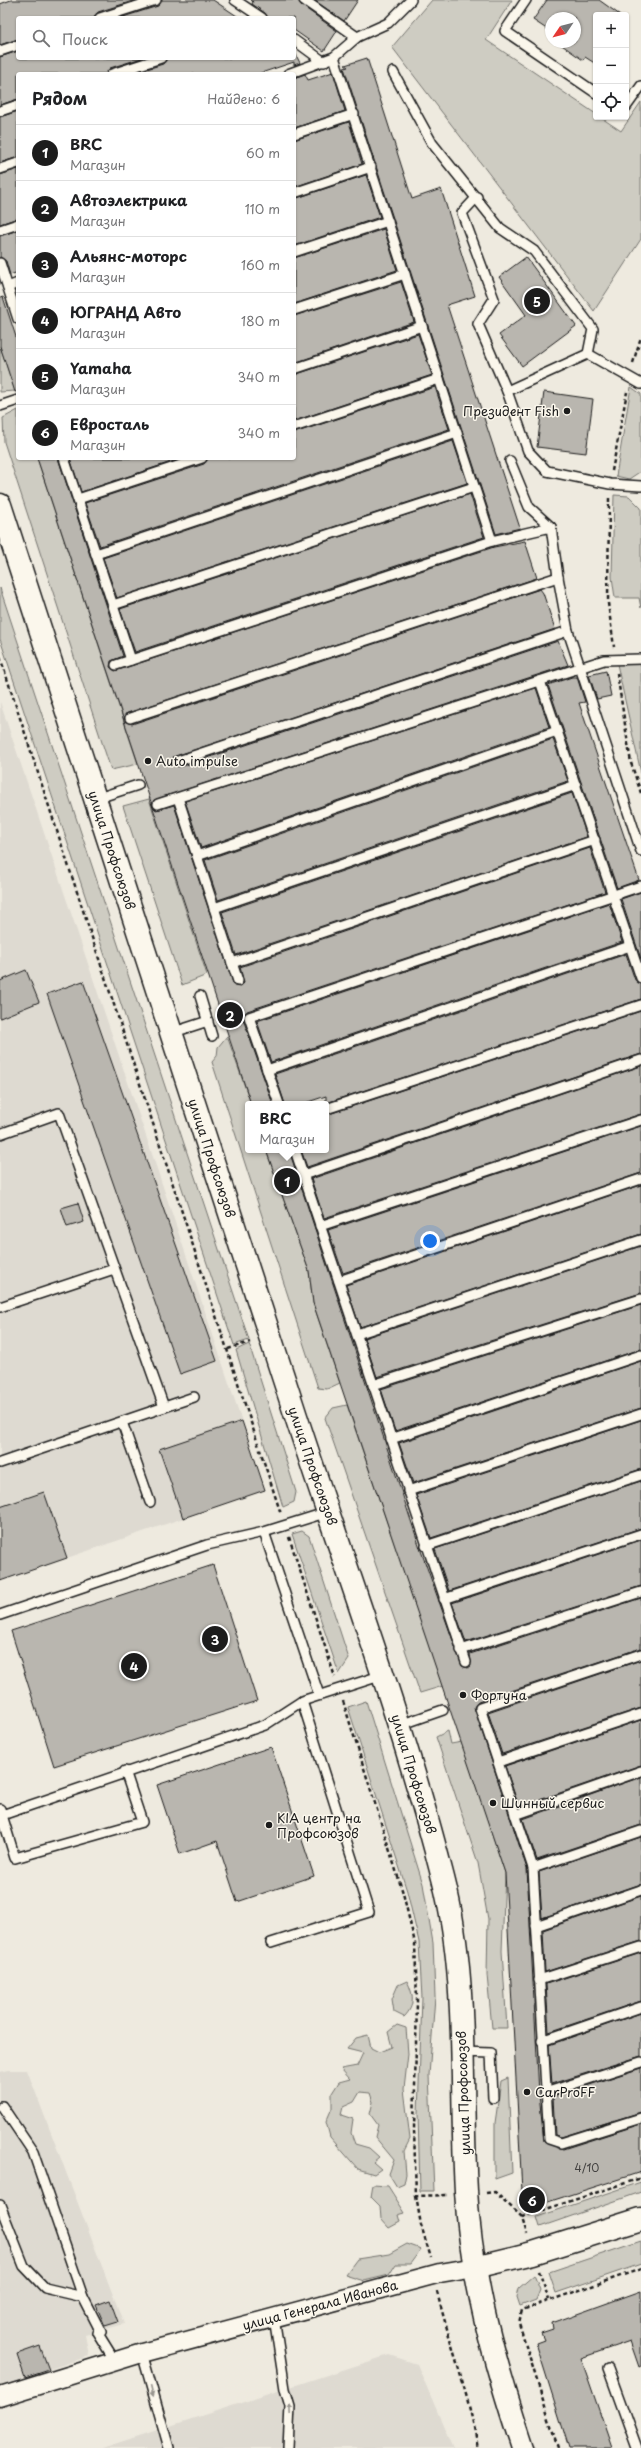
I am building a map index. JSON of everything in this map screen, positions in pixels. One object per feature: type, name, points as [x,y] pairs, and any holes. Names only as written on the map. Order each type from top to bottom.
[{"type":"main road","name":"улица Профсоюзов","points":[[0,505],[328,1512],[400,1725],[426,1810],[448,1898],[458,1965],[466,2195],[475,2267],[490,2343],[518,2445]]},
{"type":"main road","name":"улица Генерала Иванова","points":[[475,2267],[533,2253],[641,2218]]},
{"type":"street","name":"улица Генерала Иванова","points":[[0,2397],[142,2353],[433,2274],[475,2267]]},
{"type":"lane","points":[[106,16],[156,0]]},
{"type":"lane","points":[[235,0],[259,16]]},
{"type":"lane","points":[[304,0],[357,37]]},
{"type":"lane","points":[[294,72],[334,57],[357,37],[388,23],[411,0]]},
{"type":"lane","points":[[526,0],[505,31],[593,91]]},
{"type":"lane","points":[[296,41],[324,62]]},
{"type":"lane","points":[[0,50],[16,46]]},
{"type":"lane","points":[[334,57],[354,114],[492,541]]},
{"type":"lane","points":[[118,72],[155,60]]},
{"type":"lane","points":[[393,72],[432,143],[477,197],[500,228],[534,251],[593,329],[588,354]]},
{"type":"lane","points":[[629,103],[641,86]]},
{"type":"lane","points":[[0,111],[16,106]]},
{"type":"lane","points":[[296,133],[354,114]]},
{"type":"lane","points":[[0,169],[16,164]]},
{"type":"lane","points":[[296,192],[371,167]]},
{"type":"lane","points":[[477,197],[462,212],[494,299],[478,324],[507,390],[528,451],[547,472],[610,484],[641,486]]},
{"type":"lane","points":[[296,251],[388,221]]},
{"type":"lane","points":[[0,230],[16,225]]},
{"type":"lane","points":[[0,263],[16,313]]},
{"type":"lane","points":[[296,309],[405,274]]},
{"type":"lane","points":[[8,287],[16,284]]},
{"type":"lane","points":[[296,368],[422,326]]},
{"type":"lane","points":[[588,354],[641,384]]},
{"type":"lane","points":[[507,390],[588,354]]},
{"type":"lane","points":[[296,426],[439,379]]},
{"type":"lane","points":[[0,406],[16,401]]},
{"type":"lane","points":[[96,554],[457,433]]},
{"type":"lane","points":[[65,460],[131,660]]},
{"type":"lane","points":[[78,499],[196,460]]},
{"type":"lane","points":[[510,461],[529,507],[551,527],[558,578],[568,631],[641,851]]},
{"type":"lane","points":[[113,605],[474,487]]},
{"type":"lane","points":[[116,665],[492,541],[551,527]]},
{"type":"lane","points":[[130,718],[558,578]]},
{"type":"lane","points":[[178,761],[568,631]]},
{"type":"lane","points":[[158,804],[604,660],[616,661],[641,659]]},
{"type":"lane","points":[[540,681],[641,978]]},
{"type":"lane","points":[[197,856],[557,731]]},
{"type":"lane","points":[[214,908],[576,784]]},
{"type":"lane","points":[[95,799],[138,785]]},
{"type":"lane","points":[[178,798],[238,981]]},
{"type":"lane","points":[[232,963],[595,840]]},
{"type":"lane","points":[[278,1101],[249,1017],[613,894],[641,886]]},
{"type":"lane","points":[[267,1070],[630,946]]},
{"type":"lane","points":[[200,996],[212,1036]]},
{"type":"lane","points":[[329,1108],[641,1005]]},
{"type":"lane","points":[[171,1033],[208,1021]]},
{"type":"lane","points":[[303,1175],[641,1060]]},
{"type":"lane","points":[[1,1132],[59,1114],[164,1407]]},
{"type":"lane","points":[[320,1226],[641,1120]]},
{"type":"lane","points":[[296,1153],[466,1662]]},
{"type":"lane","points":[[339,1281],[641,1179]]},
{"type":"lane","points":[[357,1334],[641,1240]]},
{"type":"lane","points":[[0,1307],[114,1269]]},
{"type":"lane","points":[[373,1385],[641,1299]]},
{"type":"lane","points":[[391,1439],[641,1355]]},
{"type":"lane","points":[[0,1463],[194,1397]]},
{"type":"lane","points":[[408,1491],[641,1414]]},
{"type":"lane","points":[[122,1422],[150,1502]]},
{"type":"lane","points":[[426,1546],[641,1475]]},
{"type":"lane","points":[[0,1615],[207,1545],[264,1532],[328,1512]]},
{"type":"lane","points":[[264,1532],[319,1695]]},
{"type":"lane","points":[[444,1599],[641,1534]]},
{"type":"lane","points":[[461,1650],[641,1592]]},
{"type":"lane","points":[[641,1654],[480,1708],[533,1868],[545,2093],[549,2139],[562,2143],[641,2118]]},
{"type":"lane","points":[[125,1771],[142,1822],[15,1858],[1,1812],[125,1771],[265,1725],[302,1701],[383,1675]]},
{"type":"lane","points":[[271,1943],[369,1912],[302,1701]]},
{"type":"lane","points":[[400,1725],[443,1710]]},
{"type":"lane","points":[[498,1762],[641,1714]]},
{"type":"lane","points":[[515,1815],[641,1771]]},
{"type":"lane","points":[[533,1868],[641,1831]]},
{"type":"lane","points":[[536,1926],[641,1890]]},
{"type":"lane","points":[[539,1980],[641,1947]]},
{"type":"lane","points":[[542,2041],[641,2008]]},
{"type":"lane","points":[[462,2052],[491,2053],[493,2098]]},
{"type":"lane","points":[[545,2093],[641,2062]]},
{"type":"lane","points":[[0,2114],[2,2106],[33,2152],[83,2297],[101,2332],[97,2332],[115,2361]]},
{"type":"lane","points":[[0,2205],[24,2266],[45,2288],[83,2297]]},
{"type":"lane","points":[[274,2317],[290,2406],[288,2448]]},
{"type":"lane","points":[[142,2353],[168,2448]]},
{"type":"lane","points":[[608,2368],[637,2448]]},
{"type":"path","points":[[641,337],[629,378],[610,484],[608,603],[631,763],[641,793]]},
{"type":"path","points":[[0,657],[339,1689],[403,1893],[414,1943],[417,2001],[414,2129],[416,2196],[421,2225],[431,2255],[433,2274],[448,2338],[466,2394],[478,2448]]},
{"type":"path","points":[[228,1349],[250,1342]]},
{"type":"path","points":[[416,2196],[466,2195],[495,2192],[522,2217],[641,2178]]},
{"type":"path","points":[[558,2448],[519,2323],[522,2310],[641,2270]]},
{"type":"shaded area","points":[[432,0],[512,0],[486,40],[593,112],[593,120],[604,120],[621,131],[641,102],[641,239],[594,311],[392,47]]},
{"type":"shaded area","points":[[0,346],[15,391],[0,392]]},
{"type":"shaded area","points":[[631,387],[641,394],[641,471],[629,479],[616,476]]},
{"type":"shaded area","points":[[16,411],[16,460],[38,460],[138,764],[111,770],[4,442],[3,418]]},
{"type":"shaded area","points":[[614,495],[629,496],[641,508],[641,608],[639,598],[615,598],[612,577]]},
{"type":"shaded area","points":[[0,588],[249,1340],[234,1345],[0,639]]},
{"type":"shaded area","points":[[617,664],[641,664],[641,773]]},
{"type":"shaded area","points":[[0,702],[265,1490],[0,1581]]},
{"type":"shaded area","points":[[149,799],[207,975],[182,985],[123,806]]},
{"type":"shaded area","points":[[227,1036],[250,1101],[245,1101],[245,1153],[267,1153],[309,1271],[313,1303],[340,1383],[327,1389],[318,1388],[212,1062],[217,1056],[218,1047]]},
{"type":"shaded area","points":[[249,1344],[296,1492],[294,1502],[283,1507],[236,1350]]},
{"type":"shaded area","points":[[347,1405],[443,1686],[420,1693],[325,1418],[333,1408]]},
{"type":"shaded area","points":[[302,1531],[309,1536],[349,1659],[339,1674],[292,1534]]},
{"type":"shaded area","points":[[366,1701],[423,1884],[433,1943],[435,1997],[429,2075],[434,2191],[420,2191],[418,2113],[422,1998],[419,1942],[407,1891],[348,1707]]},
{"type":"shaded area","points":[[448,1731],[451,1744],[462,1742],[505,1873],[502,1951],[507,2028],[492,2028],[487,1975],[488,1919],[478,1863],[436,1737]]},
{"type":"shaded area","points":[[407,1981],[411,1991],[412,2004],[408,2013],[404,2017],[394,2012],[392,1999],[398,1985]]},
{"type":"shaded area","points":[[397,2025],[406,2028],[408,2054],[404,2089],[410,2139],[404,2151],[406,2174],[404,2184],[397,2187],[389,2174],[394,2160],[375,2137],[378,2125],[370,2114],[373,2102],[370,2093],[360,2092],[354,2102],[343,2107],[341,2115],[353,2119],[351,2133],[355,2144],[369,2148],[379,2157],[373,2162],[381,2169],[374,2174],[358,2169],[330,2137],[326,2122],[332,2108],[332,2093],[339,2082],[350,2079],[341,2069],[357,2066],[363,2053],[347,2049],[356,2038],[368,2035],[371,2048],[379,2052],[392,2047],[388,2032]]},
{"type":"shaded area","points":[[9,2070],[27,2070],[124,2324],[85,2335],[89,2356],[0,2386],[0,2072]]},
{"type":"shaded area","points":[[508,2078],[512,2173],[495,2179],[495,2123],[501,2081]]},
{"type":"shaded area","points":[[641,2182],[641,2192],[540,2227],[537,2217]]},
{"type":"shaded area","points":[[373,2185],[388,2186],[405,2213],[398,2215],[400,2222],[389,2228],[381,2219],[380,2206],[371,2197]]},
{"type":"shaded area","points":[[641,2241],[641,2264],[556,2293],[549,2272]]},
{"type":"shaded area","points":[[407,2244],[421,2249],[410,2264],[396,2264],[389,2275],[364,2281],[345,2275],[357,2259],[389,2254]]},
{"type":"shaded area","points":[[534,2275],[540,2290],[536,2300],[520,2306],[517,2297],[519,2288]]},
{"type":"shaded area","points":[[389,2355],[417,2364],[453,2448],[102,2448]]},
{"type":"building","points":[[11,0],[136,0],[98,12],[95,16],[16,16],[16,40],[0,45],[0,4]]},
{"type":"building","points":[[162,0],[213,0],[237,16],[126,16],[158,6]]},
{"type":"building","points":[[251,0],[298,0],[301,5],[337,31],[324,51],[296,31],[296,16],[267,16],[252,4],[253,2]]},
{"type":"building","points":[[314,0],[358,0],[344,21]]},
{"type":"building","points":[[547,0],[599,0],[616,12],[593,12],[593,62],[585,57],[583,60],[566,48],[581,48],[581,12],[545,12],[545,28],[533,20]]},
{"type":"building","points":[[16,52],[16,60],[136,60],[110,68],[107,72],[16,72],[16,100],[0,105],[0,57]]},
{"type":"building","points":[[296,55],[300,63],[294,65],[294,62],[264,72],[137,72],[163,64],[166,60],[296,60]]},
{"type":"building","points":[[367,58],[412,199],[441,189],[475,296],[447,305],[520,528],[496,534],[344,68],[348,67],[345,65]]},
{"type":"building","points":[[333,72],[345,111],[296,127],[296,77],[305,74],[308,80]]},
{"type":"building","points":[[16,112],[16,158],[0,163],[0,117]]},
{"type":"building","points":[[349,122],[362,164],[296,186],[296,139]]},
{"type":"building","points":[[16,170],[16,219],[0,224],[0,175]]},
{"type":"building","points":[[366,175],[380,217],[296,245],[296,198]]},
{"type":"building","points":[[384,229],[397,270],[296,303],[296,257]]},
{"type":"building","points":[[16,231],[16,273],[10,275],[6,261],[0,257],[0,236]]},
{"type":"building","points":[[526,257],[576,326],[522,366],[499,335],[526,315],[499,277]]},
{"type":"building","points":[[401,282],[414,322],[296,362],[296,315]]},
{"type":"building","points":[[3,297],[16,337],[15,392],[0,346],[0,298]]},
{"type":"building","points":[[418,334],[432,375],[296,420],[296,374]]},
{"type":"building","points":[[435,387],[449,429],[100,546],[85,503],[204,464],[207,460],[296,460],[296,432]]},
{"type":"building","name":"Президент Fish","points":[[544,392],[593,399],[586,453],[537,447]]},
{"type":"building","points":[[453,441],[467,483],[117,598],[103,558]]},
{"type":"building","points":[[38,460],[59,460],[123,656],[111,661],[110,667],[115,671],[494,547],[525,541],[537,578],[125,714],[126,722],[132,724],[540,589],[543,593],[555,629],[173,757],[174,765],[180,767],[558,641],[568,665],[154,800],[152,805],[156,810],[174,805],[234,986],[240,987],[244,983],[240,967],[590,848],[605,892],[247,1011],[243,1019],[272,1101],[250,1101]]},
{"type":"building","points":[[71,460],[177,460],[81,492]]},
{"type":"building","points":[[470,494],[484,537],[135,652],[120,609]]},
{"type":"building","points":[[606,671],[611,696],[597,699],[589,675]]},
{"type":"building","points":[[572,677],[577,677],[585,702],[579,703],[639,880],[617,888],[548,685]]},
{"type":"building","points":[[536,688],[549,727],[201,848],[185,801]]},
{"type":"building","points":[[553,739],[568,781],[218,900],[205,860]]},
{"type":"building","points":[[572,793],[587,837],[236,955],[222,912]]},
{"type":"building","points":[[641,892],[641,959],[621,899]]},
{"type":"building","points":[[609,903],[622,942],[271,1062],[257,1021]]},
{"type":"building","points":[[626,954],[635,980],[641,984],[641,999],[329,1102],[326,1101],[326,1096],[311,1101],[284,1101],[275,1074]]},
{"type":"building","points":[[26,970],[39,1002],[0,1018],[0,981]]},
{"type":"building","points":[[83,981],[217,1361],[180,1374],[47,994]]},
{"type":"building","points":[[641,1011],[641,1054],[307,1167],[302,1153],[329,1153],[329,1114]]},
{"type":"building","points":[[641,1066],[641,1114],[324,1218],[311,1179]]},
{"type":"building","points":[[641,1126],[641,1173],[343,1273],[328,1230]]},
{"type":"building","points":[[267,1153],[290,1153],[420,1548],[462,1666],[468,1668],[471,1666],[470,1654],[641,1598],[641,1648],[478,1702],[474,1707],[527,1869],[539,2094],[544,2142],[563,2149],[641,2124],[641,2172],[523,2210],[505,1873],[313,1303],[309,1271]]},
{"type":"building","points":[[641,1185],[641,1234],[360,1327],[346,1285]]},
{"type":"building","points":[[78,1203],[84,1222],[67,1227],[61,1208]]},
{"type":"building","points":[[641,1246],[641,1293],[377,1377],[364,1338]]},
{"type":"building","points":[[641,1305],[641,1349],[395,1431],[381,1389]]},
{"type":"building","points":[[641,1361],[641,1408],[413,1483],[399,1443]]},
{"type":"building","points":[[641,1420],[641,1469],[431,1538],[416,1495]]},
{"type":"building","points":[[242,1421],[265,1490],[183,1518],[159,1449]]},
{"type":"building","points":[[641,1481],[641,1528],[449,1591],[435,1549]]},
{"type":"building","points":[[44,1492],[67,1558],[0,1581],[0,1507]]},
{"type":"building","points":[[641,1540],[641,1586],[466,1642],[452,1603]]},
{"type":"building","points":[[213,1565],[257,1701],[54,1766],[11,1631]]},
{"type":"building","points":[[641,1660],[641,1708],[502,1754],[488,1712]]},
{"type":"building","points":[[641,1720],[641,1765],[519,1807],[505,1766]]},
{"type":"building","name":"KIA центр на Профсоюзов","points":[[271,1747],[314,1876],[237,1902],[217,1841],[180,1854],[157,1785]]},
{"type":"building","points":[[641,1777],[641,1825],[537,1860],[523,1819]]},
{"type":"building","points":[[641,1837],[641,1884],[542,1918],[539,1872]]},
{"type":"building","points":[[641,1896],[641,1941],[545,1972],[543,1930]]},
{"type":"building","points":[[641,1953],[641,2001],[549,2032],[546,1984]]},
{"type":"building","points":[[641,2013],[641,2056],[552,2084],[549,2045]]},
{"type":"building","points":[[641,2068],[641,2112],[561,2137],[555,2135],[553,2097]]},
{"type":"building","points":[[641,2291],[641,2366],[639,2367],[630,2341],[581,2358],[612,2448],[569,2448],[536,2343],[544,2340],[541,2333],[553,2329],[552,2323]]},
{"type":"building","points":[[110,2300],[118,2322],[105,2326],[96,2305]]},
{"type":"building","points":[[40,2346],[49,2370],[25,2378],[17,2354]]},
{"type":"place","name":"Yamaha","points":[[537,301]]},
{"type":"place","name":"Президент Fish","points":[[567,411]]},
{"type":"place","name":"Auto impulse","points":[[148,761]]},
{"type":"place","name":"Автоэлектрика","points":[[230,1015]]},
{"type":"place","name":"BRC","points":[[287,1181]]},
{"type":"place","name":"Альянс-моторс","points":[[215,1639]]},
{"type":"place","name":"ЮГРАНД Авто","points":[[134,1666]]},
{"type":"place","name":"Фортуна","points":[[463,1695]]},
{"type":"place","name":"Шинный сервис","points":[[493,1803]]},
{"type":"place","name":"KIA центр на Профсоюзов","points":[[269,1825]]},
{"type":"place","name":"CarProFF","points":[[527,2092]]},
{"type":"place","name":"Евросталь","points":[[532,2200]]}]
